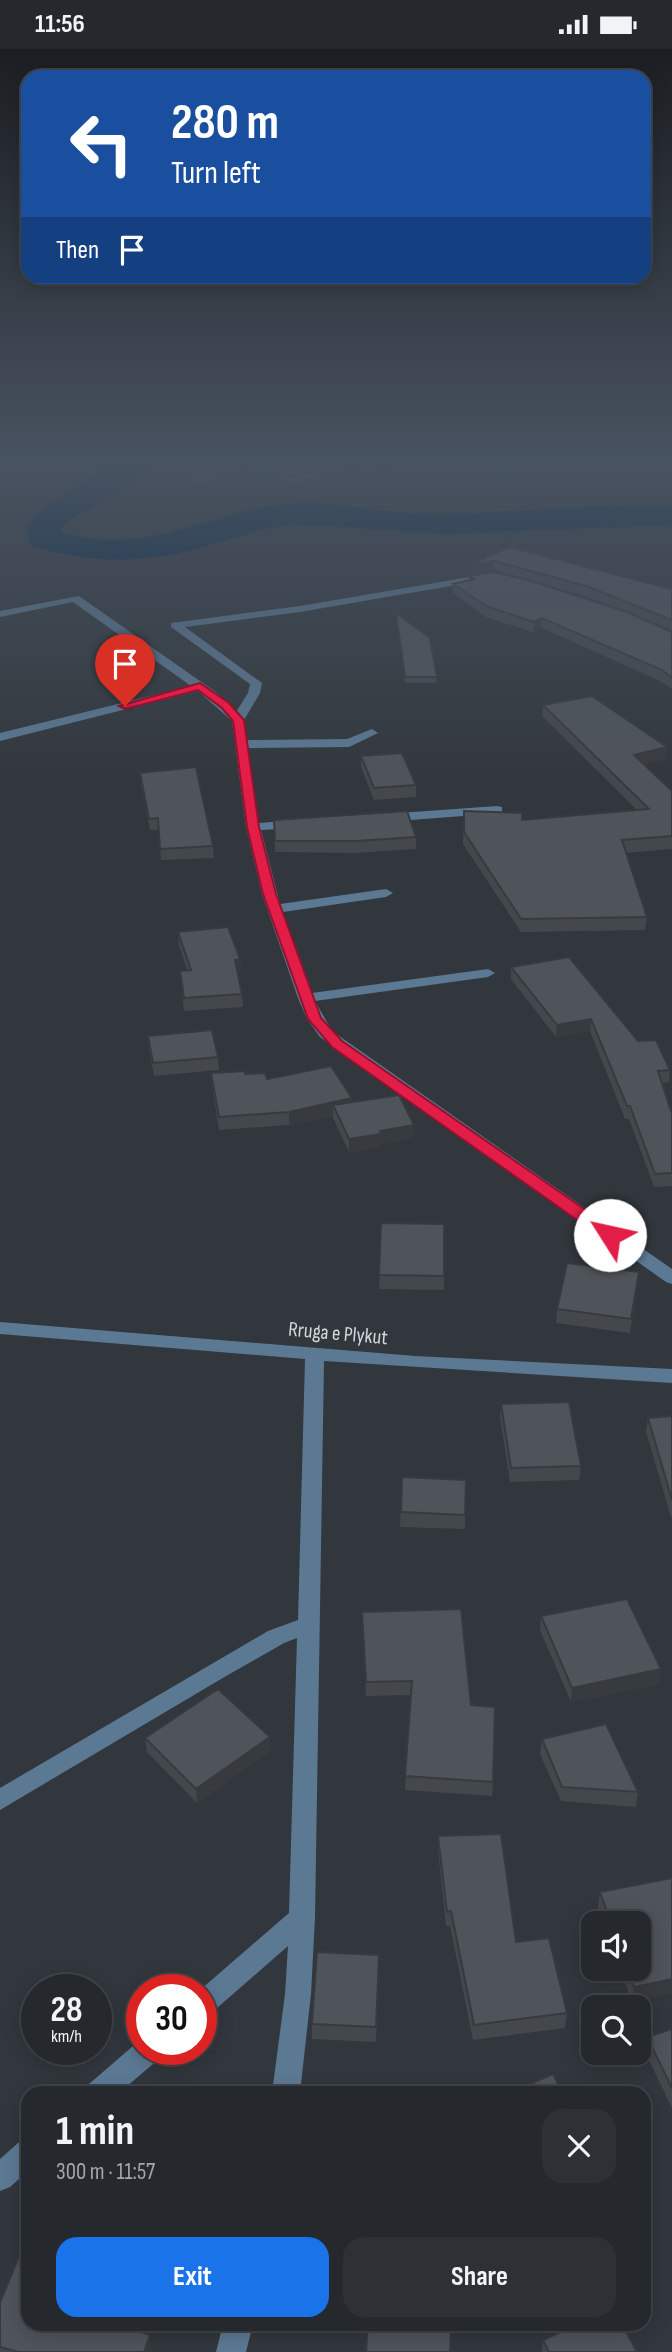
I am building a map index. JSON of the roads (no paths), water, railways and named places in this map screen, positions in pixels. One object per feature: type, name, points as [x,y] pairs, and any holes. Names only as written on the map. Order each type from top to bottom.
[{"type":"street","points":[[506,578],[484,576],[383,596],[175,625],[256,683],[254,694],[241,711],[238,720],[253,827],[275,909],[315,1019],[337,1044],[672,1278]]},
{"type":"street","points":[[0,614],[75,598],[200,687],[238,720]]},
{"type":"street","points":[[0,737],[200,687]]},
{"type":"street","points":[[241,744],[349,743],[372,733]]},
{"type":"street","points":[[375,818],[497,810]]},
{"type":"street","points":[[253,827],[307,823]]},
{"type":"street","points":[[275,909],[386,893]]},
{"type":"street","points":[[306,998],[488,972]]},
{"type":"street","name":"Rruga e Plykut","points":[[0,1328],[521,1369],[672,1376]]},
{"type":"street","points":[[287,2086],[298,1994],[302,1919],[315,1354]]},
{"type":"street","points":[[0,1800],[276,1637],[307,1626]]},
{"type":"street","points":[[217,1991],[302,1919]]},
{"type":"street","points":[[107,2086],[131,2065]]},
{"type":"street","points":[[0,2177],[21,2159]]},
{"type":"street","points":[[231,2352],[236,2331]]}]
